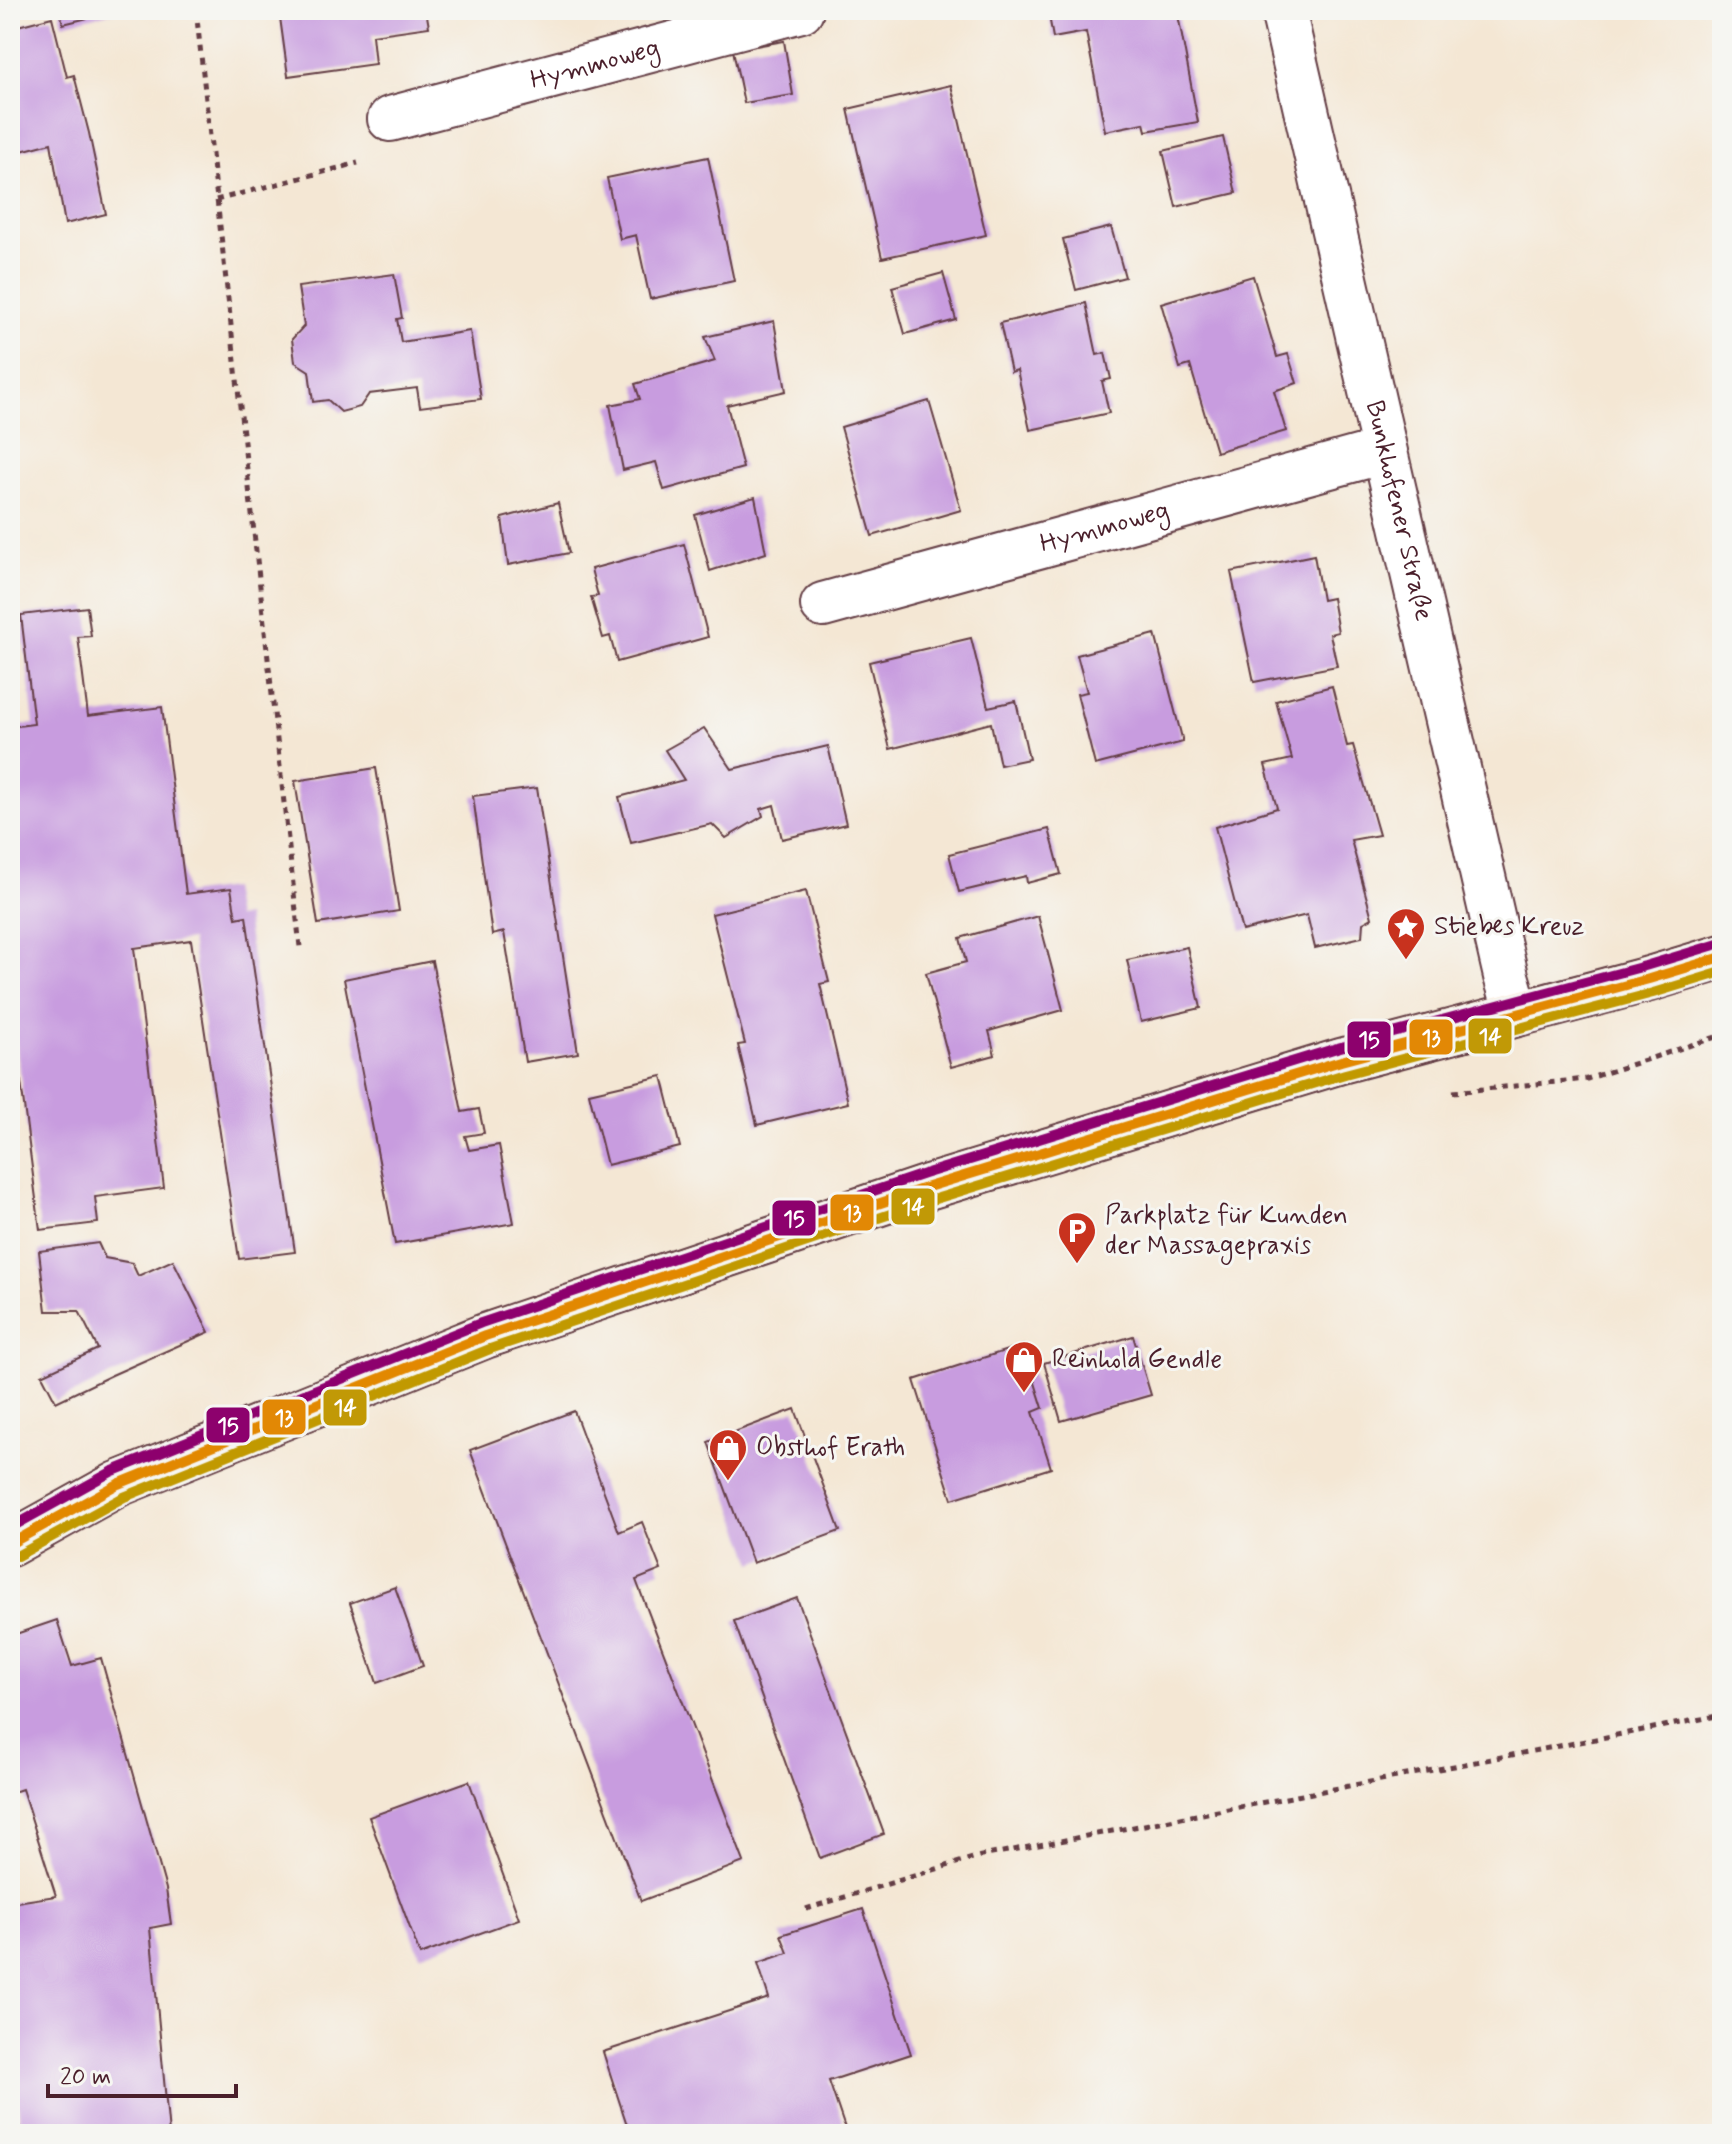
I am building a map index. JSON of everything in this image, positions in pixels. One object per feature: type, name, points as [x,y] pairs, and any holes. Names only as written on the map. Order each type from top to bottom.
[{"type":"main road","points":[[10,1544],[118,1484],[485,1336],[928,1187],[1371,1052],[1722,957]]},
{"type":"street","name":"Hymmoweg","points":[[390,119],[801,10]]},
{"type":"street","name":"Bunkhofener Straße","points":[[1283,10],[1517,1013]]},
{"type":"street","name":"Hymmoweg","points":[[823,605],[1384,451]]},
{"type":"path","points":[[196,10],[300,947]]},
{"type":"path","points":[[216,200],[381,157],[390,119]]},
{"type":"path","points":[[1444,1093],[1587,1079],[1722,1035]]},
{"type":"path","points":[[806,1909],[976,1857],[1722,1715]]},
{"type":"building","points":[[60,10],[117,10],[117,11],[63,24]]},
{"type":"building","points":[[279,10],[426,10],[429,27],[372,35],[375,64],[288,76]]},
{"type":"building","points":[[1048,10],[1195,10],[1178,15],[1198,122],[1146,131],[1144,123],[1105,131],[1086,32],[1053,38]]},
{"type":"building","points":[[52,17],[67,77],[74,75],[106,214],[65,224],[51,143],[10,154],[10,28]]},
{"type":"building","points":[[784,41],[793,95],[744,103],[733,50]]},
{"type":"building","points":[[951,85],[986,235],[882,258],[848,109]]},
{"type":"building","points":[[1223,137],[1236,193],[1176,207],[1163,151]]},
{"type":"building","points":[[708,157],[734,281],[650,299],[636,235],[620,239],[607,178]]},
{"type":"building","points":[[1111,227],[1125,277],[1076,290],[1063,239]]},
{"type":"building","points":[[943,273],[956,320],[905,334],[892,287]]},
{"type":"building","points":[[394,274],[402,318],[397,319],[401,342],[470,331],[481,399],[420,407],[417,388],[369,394],[360,407],[341,412],[328,400],[313,402],[309,371],[295,362],[292,339],[304,326],[298,287]]},
{"type":"building","points":[[1253,276],[1277,357],[1288,354],[1297,383],[1274,391],[1286,431],[1216,452],[1190,365],[1180,368],[1161,303]]},
{"type":"building","points":[[1086,303],[1097,355],[1105,353],[1111,379],[1102,381],[1109,413],[1030,430],[1017,370],[1011,372],[1000,323]]},
{"type":"building","points":[[774,321],[786,391],[727,405],[743,468],[664,490],[656,462],[623,470],[610,405],[640,399],[635,384],[715,361],[705,337]]},
{"type":"building","points":[[929,401],[961,510],[872,536],[841,427]]},
{"type":"building","points":[[755,497],[766,553],[710,571],[695,515]]},
{"type":"building","points":[[558,503],[569,553],[508,565],[502,518]]},
{"type":"building","points":[[684,544],[708,637],[617,662],[610,636],[603,638],[591,597],[598,596],[591,569]]},
{"type":"building","points":[[1314,555],[1322,600],[1332,598],[1338,632],[1330,634],[1337,666],[1254,682],[1231,572]]},
{"type":"building","points":[[87,607],[91,636],[78,637],[88,716],[162,707],[186,894],[231,888],[236,918],[246,916],[295,1252],[239,1259],[191,940],[134,948],[164,1188],[95,1197],[98,1223],[40,1230],[10,997],[10,727],[34,724],[21,615]]},
{"type":"building","points":[[1155,634],[1183,742],[1095,765],[1077,694],[1087,692],[1077,655]]},
{"type":"building","points":[[971,638],[988,707],[1016,701],[1029,759],[1000,765],[991,723],[890,749],[869,662]]},
{"type":"building","points":[[1332,686],[1347,746],[1353,745],[1379,835],[1351,840],[1372,918],[1363,923],[1362,937],[1315,948],[1307,915],[1242,931],[1215,827],[1277,808],[1265,765],[1292,759],[1276,701]]},
{"type":"building","points":[[704,728],[732,769],[828,746],[846,824],[782,839],[774,805],[761,809],[763,816],[726,838],[712,824],[631,843],[619,797],[684,780],[665,750]]},
{"type":"building","points":[[376,768],[399,911],[318,924],[295,781]]},
{"type":"building","points":[[537,788],[578,1053],[525,1062],[504,932],[492,935],[473,796]]},
{"type":"building","points":[[1049,829],[1061,874],[1027,883],[1026,876],[959,892],[949,854]]},
{"type":"building","points":[[806,891],[829,982],[820,984],[848,1103],[757,1125],[738,1045],[745,1044],[712,914]]},
{"type":"building","points":[[1038,916],[1063,1010],[989,1031],[995,1055],[951,1067],[926,973],[966,962],[960,938]]},
{"type":"building","points":[[1187,947],[1201,1008],[1141,1022],[1127,960]]},
{"type":"building","points":[[432,961],[462,1112],[479,1109],[484,1133],[465,1136],[469,1150],[499,1145],[514,1223],[395,1244],[344,979]]},
{"type":"building","points":[[662,1076],[680,1147],[607,1165],[589,1093]]},
{"type":"building","points":[[98,1243],[105,1258],[132,1263],[138,1276],[173,1260],[209,1332],[56,1402],[42,1375],[98,1349],[79,1311],[46,1311],[39,1251]]},
{"type":"building","points":[[1133,1336],[1151,1395],[1061,1421],[1044,1363]]},
{"type":"building","points":[[1023,1345],[1043,1408],[1033,1412],[1051,1468],[952,1499],[914,1380]]},
{"type":"building","points":[[795,1409],[840,1531],[753,1563],[708,1442]]},
{"type":"building","points":[[574,1411],[619,1532],[642,1522],[661,1570],[636,1580],[744,1862],[641,1901],[470,1450]]},
{"type":"building","points":[[395,1587],[423,1666],[377,1683],[350,1603]]},
{"type":"building","points":[[797,1598],[884,1834],[820,1858],[734,1621]]},
{"type":"building","points":[[57,1620],[72,1666],[101,1658],[166,1889],[171,1924],[150,1928],[169,2134],[21,2134],[10,2028],[10,1903],[56,1896],[22,1789],[10,1793],[10,1636]]},
{"type":"building","points":[[469,1781],[519,1919],[420,1955],[369,1817]]},
{"type":"building","points":[[863,1909],[911,2054],[829,2081],[847,2134],[630,2134],[603,2052],[769,1998],[758,1963],[788,1953],[781,1935]]},
{"type":"transit line","name":"15","points":[[10,1528],[113,1471],[481,1323],[924,1174],[1337,1048],[1718,944]]},
{"type":"transit line","name":"13","points":[[10,1544],[118,1484],[485,1336],[928,1187],[1341,1061],[1722,957]]},
{"type":"transit line","name":"14","points":[[17,1556],[124,1497],[490,1349],[932,1200],[1345,1074],[1722,972]]},
{"type":"place","name":"Stiebes Kreuz","points":[[1406,961]]},
{"type":"place","name":"Parkplatz für Kunden der Massagepraxis","points":[[1077,1265]]},
{"type":"place","name":"Reinhold Gendle","points":[[1024,1394]]},
{"type":"place","name":"Obsthof Erath","points":[[728,1482]]}]
